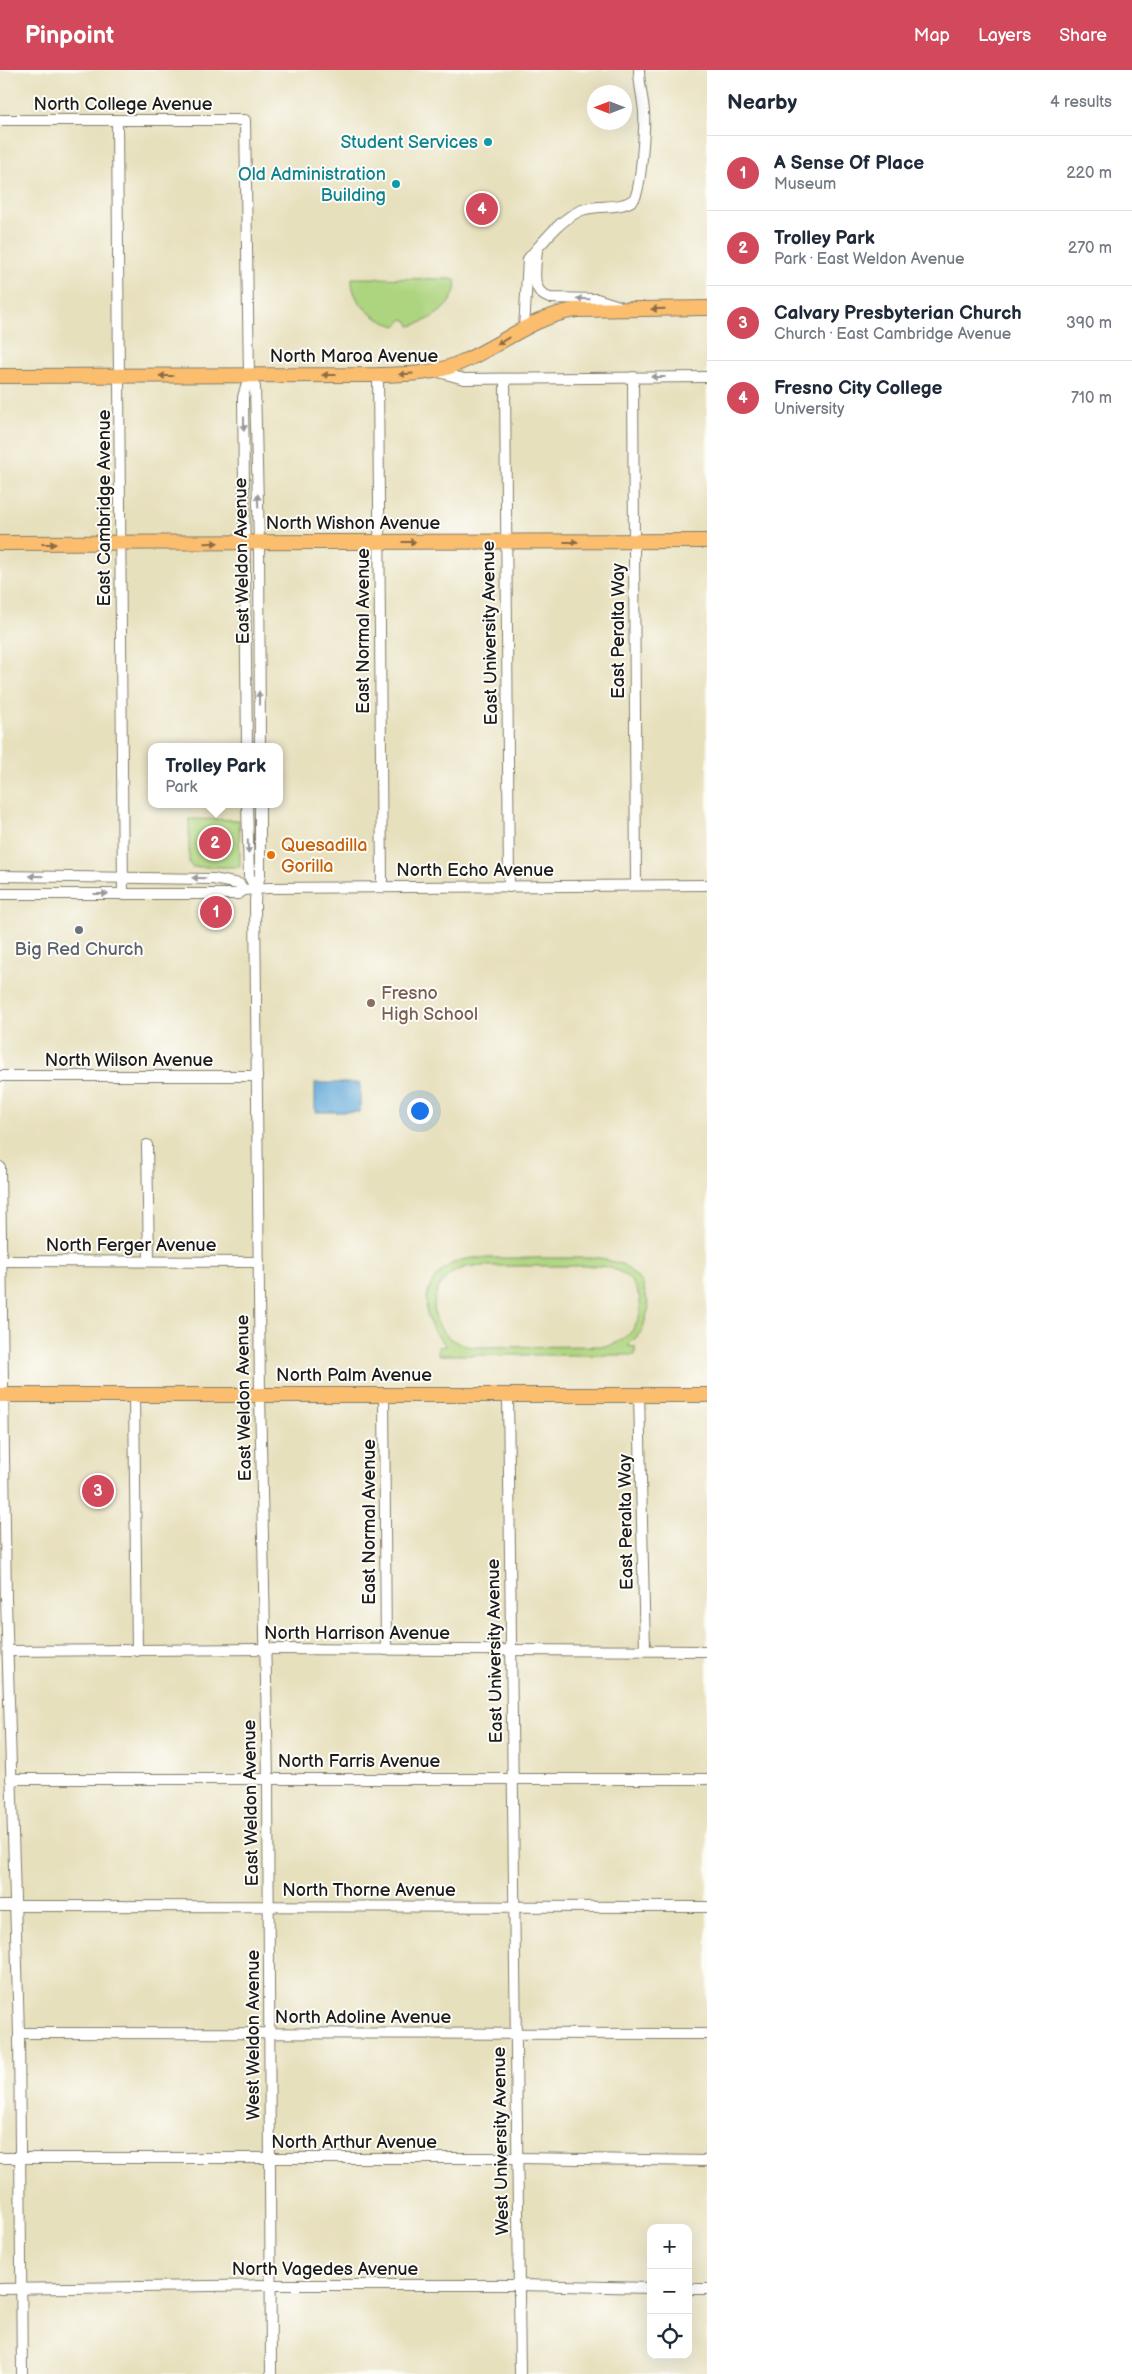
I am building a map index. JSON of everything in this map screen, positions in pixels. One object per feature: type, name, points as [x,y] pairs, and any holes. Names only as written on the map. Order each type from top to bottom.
[{"type":"main road","points":[[435,371],[474,357],[545,318],[566,311],[707,308]]},
{"type":"main road","name":"North Maroa Avenue","points":[[0,376],[378,375],[435,371]]},
{"type":"main road","name":"North Wishon Avenue","points":[[0,543],[707,542]]},
{"type":"main road","name":"North Palm Avenue","points":[[2,1395],[707,1395]]},
{"type":"street","points":[[524,329],[528,259],[576,213],[594,206],[624,204],[633,200],[637,194],[640,185],[640,160],[645,133],[639,70]]},
{"type":"street","name":"North College Avenue","points":[[0,120],[245,120]]},
{"type":"street","name":"East Weldon Avenue","points":[[245,120],[249,376],[243,396],[259,647],[260,743]]},
{"type":"street","name":"East Cambridge Avenue","points":[[117,121],[123,894]]},
{"type":"street","points":[[536,250],[536,284],[538,291],[544,296],[597,299],[630,310]]},
{"type":"street","name":"North Maroa Avenue","points":[[435,371],[464,379],[707,377]]},
{"type":"street","name":"East Normal Avenue","points":[[378,375],[382,887]]},
{"type":"street","name":"East Peralta Way","points":[[633,377],[636,885]]},
{"type":"street","name":"East University Avenue","points":[[505,379],[509,887]]},
{"type":"street","name":"East Weldon Avenue","points":[[247,743],[246,647],[252,543]]},
{"type":"street","points":[[246,647],[259,647]]},
{"type":"street","name":"East Weldon Avenue","points":[[247,808],[249,876],[256,888]]},
{"type":"street","name":"East Weldon Avenue","points":[[260,808],[260,876],[256,888],[260,1394],[268,1777],[268,1906]]},
{"type":"street","points":[[0,876],[225,880],[240,884],[244,890]]},
{"type":"street","name":"North Echo Avenue","points":[[0,894],[238,894],[244,890],[256,888],[707,885]]},
{"type":"street","points":[[0,1070],[0,1087]]},
{"type":"street","name":"North Wilson Avenue","points":[[0,1076],[258,1076]]},
{"type":"street","points":[[147,1144],[149,1260]]},
{"type":"street","points":[[0,1167],[2,1395],[19,2033],[22,2374]]},
{"type":"street","name":"North Ferger Avenue","points":[[2,1261],[149,1260],[259,1262]]},
{"type":"street","name":"East Normal Avenue","points":[[384,1394],[386,1650]]},
{"type":"street","name":"East University Avenue","points":[[508,1394],[516,1907]]},
{"type":"street","name":"East Peralta Way","points":[[639,1394],[645,1650]]},
{"type":"street","points":[[134,1395],[137,1651]]},
{"type":"street","name":"North Harrison Avenue","points":[[8,1651],[511,1649],[707,1651]]},
{"type":"street","name":"North Farris Avenue","points":[[11,1779],[268,1777],[707,1779]]},
{"type":"street","name":"North Thorne Avenue","points":[[0,1906],[707,1906]]},
{"type":"street","name":"West Weldon Avenue","points":[[268,1906],[271,2374]]},
{"type":"street","name":"West University Avenue","points":[[516,1907],[515,2034],[519,2158],[520,2374]]},
{"type":"street","name":"North Adoline Avenue","points":[[19,2033],[707,2034]]},
{"type":"street","name":"North Arthur Avenue","points":[[0,2158],[519,2158],[707,2161]]},
{"type":"street","name":"North Vagedes Avenue","points":[[0,2289],[271,2285],[519,2285],[647,2288]]},
{"type":"street","points":[[692,2289],[707,2290]]},
{"type":"green space","points":[[352,278],[455,279],[455,288],[453,296],[448,303],[434,316],[410,326],[408,321],[403,319],[396,326],[372,315],[365,309],[355,295]]},
{"type":"green space","points":[[189,819],[239,820],[240,867],[192,867],[189,863]]},
{"type":"green space","points":[[474,1258],[600,1258],[624,1265],[642,1282],[649,1307],[642,1331],[628,1346],[635,1347],[635,1355],[438,1355],[438,1347],[447,1346],[436,1333],[429,1320],[426,1306],[428,1292],[434,1279],[444,1269],[457,1262]],"holes":[[[474,1266],[600,1266],[617,1270],[629,1279],[637,1290],[640,1303],[639,1317],[633,1329],[623,1339],[607,1346],[474,1347],[457,1342],[444,1333],[437,1320],[434,1306],[437,1293],[444,1280],[457,1271]]]},
{"type":"water","points":[[315,1083],[360,1083],[360,1112],[315,1112]]},
{"type":"place","name":"Student Services","points":[[488,142]]},
{"type":"place","name":"Old Administration Building","points":[[396,184]]},
{"type":"place","name":"Fresno City College","points":[[482,209]]},
{"type":"place","name":"Trolley Park","points":[[215,843]]},
{"type":"place","name":"Quesadilla Gorilla","points":[[271,855]]},
{"type":"place","name":"A Sense Of Place","points":[[216,912]]},
{"type":"place","name":"Big Red Church","points":[[79,930]]},
{"type":"place","name":"Fresno High School","points":[[371,1003]]},
{"type":"place","name":"Calvary Presbyterian Church","points":[[98,1491]]}]
